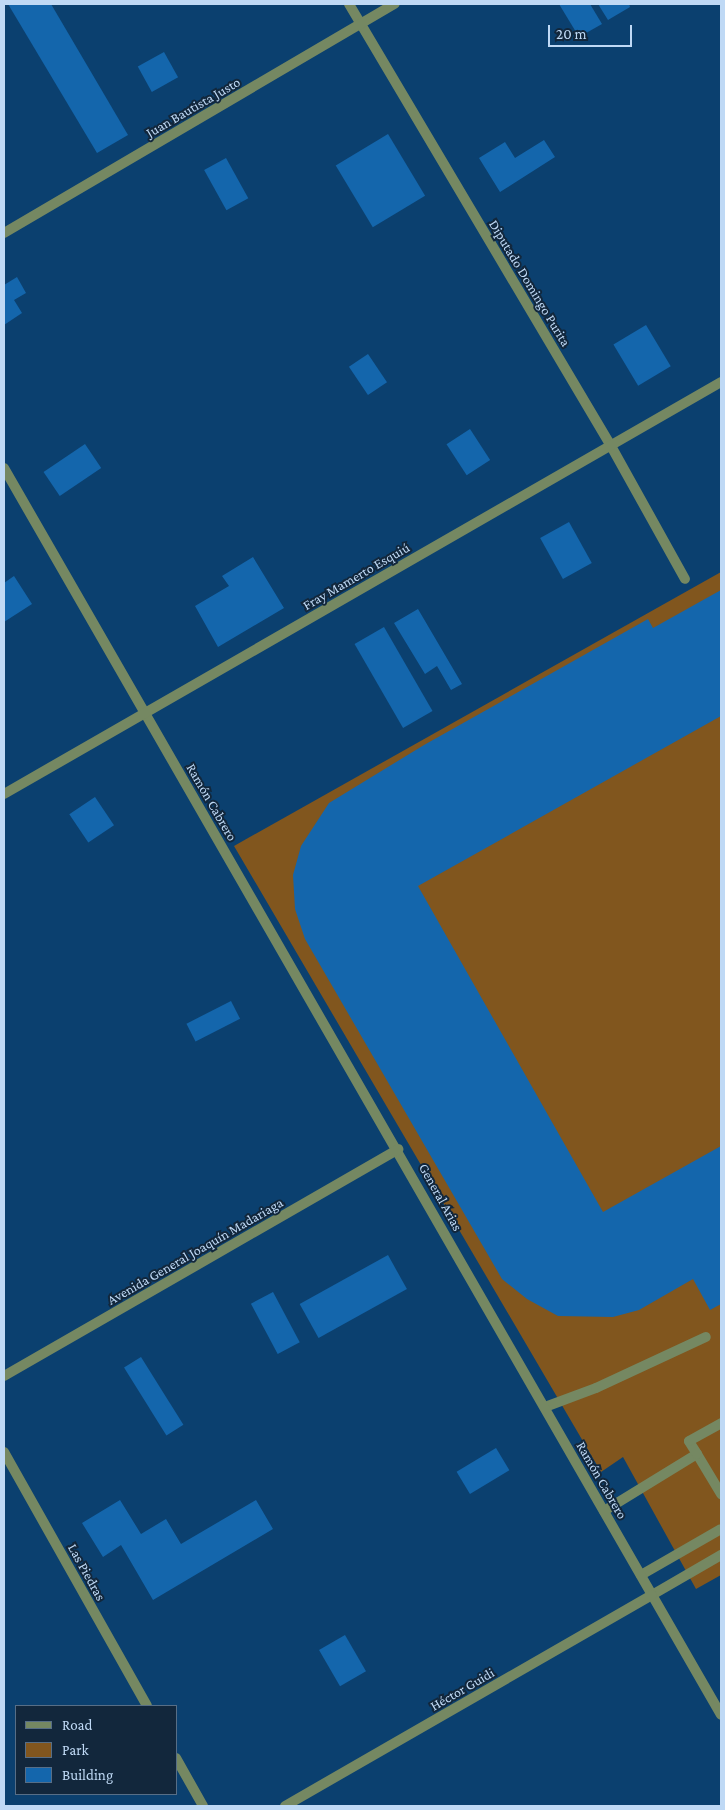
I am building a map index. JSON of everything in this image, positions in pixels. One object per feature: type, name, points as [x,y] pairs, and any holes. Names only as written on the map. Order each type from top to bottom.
[{"type":"street","name":"Diputado Domingo Purita","points":[[349,4],[611,446],[685,579]]},
{"type":"street","name":"Juan Bautista Justo","points":[[4,233],[395,4]]},
{"type":"street","name":"Fray Mamerto Esquiú","points":[[4,794],[721,382]]},
{"type":"street","name":"Ramón Cabrero","points":[[4,468],[144,713],[398,1148]]},
{"type":"street","name":"General Arias","points":[[398,1148],[460,1259]]},
{"type":"street","name":"Avenida General Joaquín Madariaga","points":[[4,1376],[398,1148]]},
{"type":"street","name":"Ramón Cabrero","points":[[460,1259],[721,1715]]},
{"type":"street","points":[[545,1407],[596,1388],[706,1337]]},
{"type":"street","points":[[721,1423],[689,1441],[721,1494]]},
{"type":"street","name":"Las Piedras","points":[[4,1452],[146,1705]]},
{"type":"street","points":[[604,1511],[697,1454]]},
{"type":"street","points":[[640,1575],[721,1529]]},
{"type":"street","name":"Héctor Guidi","points":[[285,1806],[721,1554]]},
{"type":"street","points":[[178,1762],[203,1806]]},
{"type":"green space","points":[[721,572],[721,1575],[696,1589],[623,1457],[601,1472],[234,846]]},
{"type":"building","points":[[8,4],[51,4],[128,135],[97,153]]},
{"type":"building","points":[[559,4],[590,4],[602,24],[579,37]]},
{"type":"building","points":[[598,4],[629,4],[630,7],[608,20]]},
{"type":"building","points":[[164,52],[178,77],[152,92],[138,67]]},
{"type":"building","points":[[388,134],[425,196],[373,227],[336,165]]},
{"type":"building","points":[[544,140],[555,157],[500,192],[479,158],[505,142],[515,158]]},
{"type":"building","points":[[226,158],[248,198],[226,210],[204,170]]},
{"type":"building","points":[[17,277],[26,293],[14,300],[22,313],[4,325],[4,285]]},
{"type":"building","points":[[646,325],[671,366],[638,386],[613,345]]},
{"type":"building","points":[[368,354],[387,382],[368,395],[349,367]]},
{"type":"building","points":[[470,429],[490,460],[467,475],[447,444]]},
{"type":"building","points":[[85,444],[101,468],[60,496],[44,472]]},
{"type":"building","points":[[569,522],[592,563],[563,579],[540,538]]},
{"type":"building","points":[[253,557],[284,608],[218,647],[195,606],[229,586],[222,576]]},
{"type":"building","points":[[14,576],[32,604],[4,622],[4,583]]},
{"type":"building","points":[[721,590],[721,716],[418,886],[603,1212],[721,1146],[721,1304],[710,1310],[693,1279],[639,1310],[613,1317],[558,1316],[527,1299],[502,1279],[305,939],[295,909],[293,875],[301,846],[329,803],[424,745],[648,619],[653,628]]},
{"type":"building","points":[[418,609],[462,684],[451,690],[437,666],[425,674],[394,623]]},
{"type":"building","points":[[384,627],[432,711],[403,728],[355,644]]},
{"type":"building","points":[[95,797],[114,825],[88,843],[69,814]]},
{"type":"building","points":[[231,1001],[240,1019],[196,1042],[186,1024]]},
{"type":"building","points":[[388,1255],[407,1289],[319,1338],[300,1304]]},
{"type":"building","points":[[273,1292],[300,1342],[278,1354],[251,1304]]},
{"type":"building","points":[[141,1357],[183,1425],[166,1435],[124,1368]]},
{"type":"building","points":[[496,1448],[509,1470],[470,1494],[457,1472]]},
{"type":"building","points":[[120,1500],[141,1534],[166,1519],[181,1544],[256,1500],[273,1529],[153,1600],[121,1545],[103,1557],[82,1523]]},
{"type":"building","points":[[345,1635],[366,1671],[340,1686],[319,1650]]}]
